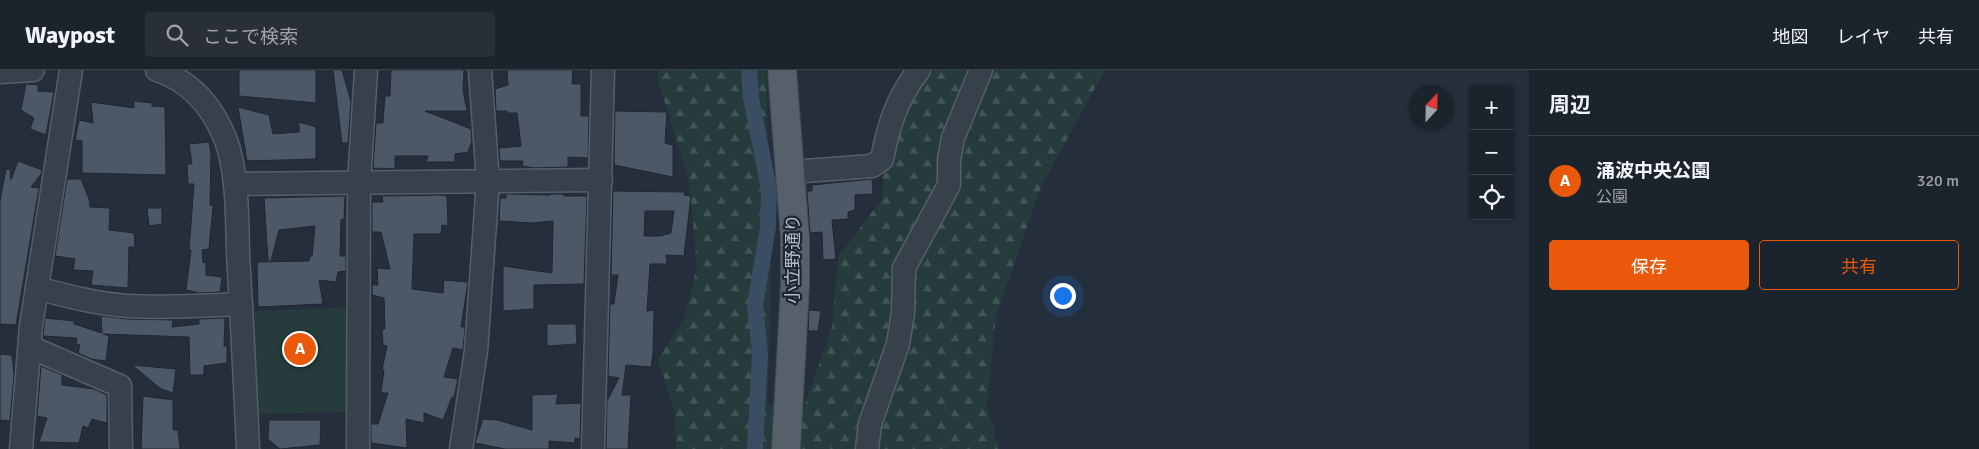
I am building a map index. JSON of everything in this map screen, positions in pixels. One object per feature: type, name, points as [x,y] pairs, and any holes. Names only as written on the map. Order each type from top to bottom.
[{"type":"main road","name":"小立野通り","points":[[782,70],[795,238],[795,286],[786,449]]},
{"type":"street","points":[[0,72],[33,70]]},
{"type":"street","points":[[21,449],[37,288],[72,70]]},
{"type":"street","points":[[157,70],[180,80],[193,78],[225,139],[235,184],[248,449]]},
{"type":"street","points":[[358,449],[359,183],[366,70]]},
{"type":"street","points":[[460,449],[476,351],[488,181],[480,70]]},
{"type":"street","points":[[593,449],[601,180],[602,70]]},
{"type":"street","points":[[791,172],[872,166],[882,159],[888,128],[899,100],[919,70]]},
{"type":"street","points":[[867,449],[870,424],[898,344],[903,313],[904,268],[949,185],[953,138],[981,70]]},
{"type":"street","points":[[235,184],[601,180]]},
{"type":"street","points":[[37,288],[79,299],[127,306],[181,307],[241,304]]},
{"type":"street","points":[[30,347],[120,386],[121,449]]},
{"type":"green space","points":[[659,70],[766,70],[771,290],[767,405],[804,407],[832,327],[838,257],[882,199],[885,141],[934,70],[1105,70],[1042,185],[996,316],[987,406],[999,449],[676,449],[675,413],[658,360],[684,318],[697,267],[689,181],[658,80]]},
{"type":"green space","points":[[351,307],[349,412],[257,414],[254,311]]},
{"type":"building","points":[[239,70],[316,70],[316,103],[239,96]]},
{"type":"building","points":[[333,70],[342,70],[351,102],[348,143],[342,143]]},
{"type":"building","points":[[391,70],[464,70],[463,90],[467,111],[425,111],[471,129],[472,143],[468,152],[455,154],[455,162],[426,162],[428,156],[395,156],[395,169],[373,168],[376,123],[383,123],[385,96],[390,96]]},
{"type":"building","points":[[507,70],[573,70],[572,84],[581,84],[581,116],[589,116],[588,158],[568,157],[568,167],[535,168],[522,166],[523,161],[500,161],[499,148],[521,146],[517,113],[496,111],[495,89],[508,85]]},
{"type":"building","points":[[26,84],[38,85],[38,91],[54,92],[46,135],[30,129],[34,118],[21,110]]},
{"type":"building","points":[[134,101],[165,107],[166,175],[82,173],[82,141],[75,140],[79,120],[93,123],[91,102],[134,108]]},
{"type":"building","points":[[238,107],[269,115],[273,134],[299,132],[299,122],[316,127],[316,159],[247,161]]},
{"type":"building","points":[[615,111],[667,112],[665,143],[673,145],[673,177],[614,165]]},
{"type":"building","points":[[209,142],[211,155],[210,205],[213,206],[209,249],[202,250],[203,263],[206,262],[206,275],[222,277],[220,292],[200,293],[186,290],[191,250],[189,250],[194,184],[188,184],[187,164],[192,164],[189,144]]},
{"type":"building","points":[[18,161],[42,170],[31,187],[39,188],[16,325],[0,324],[0,201],[6,169],[10,169],[11,180]]},
{"type":"building","points":[[67,179],[81,179],[90,207],[110,208],[109,230],[134,233],[135,247],[129,247],[128,288],[91,285],[93,271],[73,270],[75,259],[55,256]]},
{"type":"building","points":[[872,179],[873,194],[855,195],[855,210],[848,212],[848,219],[832,220],[836,259],[823,260],[822,232],[810,233],[807,191],[812,191],[812,185]]},
{"type":"building","points":[[613,191],[685,192],[684,195],[691,196],[684,256],[666,255],[667,264],[650,264],[647,311],[654,310],[653,354],[651,367],[626,365],[622,395],[631,395],[628,449],[606,449],[607,401],[619,378],[608,376],[610,304],[614,304],[618,275],[611,275]],"holes":[[[645,211],[674,211],[671,233],[660,236],[644,236]]]},
{"type":"building","points":[[506,194],[587,196],[584,284],[534,285],[534,309],[503,311],[503,266],[552,273],[553,221],[531,223],[499,221],[500,200],[501,198],[506,198]]},
{"type":"building","points":[[345,196],[344,219],[341,220],[340,256],[346,256],[346,271],[338,272],[336,282],[319,280],[323,304],[258,307],[257,262],[309,261],[310,256],[312,256],[315,226],[279,230],[271,261],[268,261],[264,198]]},
{"type":"building","points":[[382,196],[447,196],[448,226],[442,225],[441,234],[414,234],[412,289],[443,293],[444,280],[468,282],[461,327],[465,327],[463,350],[453,348],[444,377],[458,379],[454,397],[452,397],[443,420],[424,413],[424,423],[406,419],[407,448],[371,443],[371,424],[378,424],[388,393],[381,393],[384,370],[382,370],[387,346],[383,345],[382,329],[385,329],[384,298],[372,295],[372,285],[378,285],[377,268],[390,269],[381,232],[372,232],[372,202],[383,202]]},
{"type":"building","points":[[147,208],[162,208],[162,224],[149,226]]},
{"type":"building","points":[[809,310],[821,311],[818,331],[808,331]]},
{"type":"building","points":[[101,316],[127,319],[173,320],[172,327],[199,324],[199,319],[225,318],[224,346],[227,346],[227,363],[204,366],[204,375],[190,375],[189,337],[103,334],[109,336],[106,361],[91,359],[78,353],[80,345],[76,344],[77,338],[43,336],[45,318],[74,321],[74,324],[102,333]]},
{"type":"building","points":[[547,324],[576,324],[577,344],[547,346]]},
{"type":"building","points":[[0,354],[12,355],[14,376],[10,421],[0,420]]},
{"type":"building","points":[[132,365],[176,369],[173,393],[161,389]]},
{"type":"building","points":[[41,366],[62,375],[62,385],[94,389],[107,395],[107,423],[92,419],[88,428],[83,426],[79,443],[39,442],[47,418],[37,416]]},
{"type":"building","points":[[558,394],[556,404],[581,403],[580,439],[575,438],[575,443],[549,441],[549,449],[505,449],[475,443],[483,419],[497,420],[532,430],[532,395]]},
{"type":"building","points":[[143,396],[173,400],[173,430],[178,430],[180,449],[141,449]]},
{"type":"building","points":[[269,420],[321,420],[320,445],[280,449],[268,439]]},
{"type":"waterway","points":[[749,70],[751,98],[769,189],[768,225]]},
{"type":"waterway","points":[[755,449],[760,354],[755,305],[768,227]]},
{"type":"place","name":"涌波中央公園","points":[[300,349]]}]
